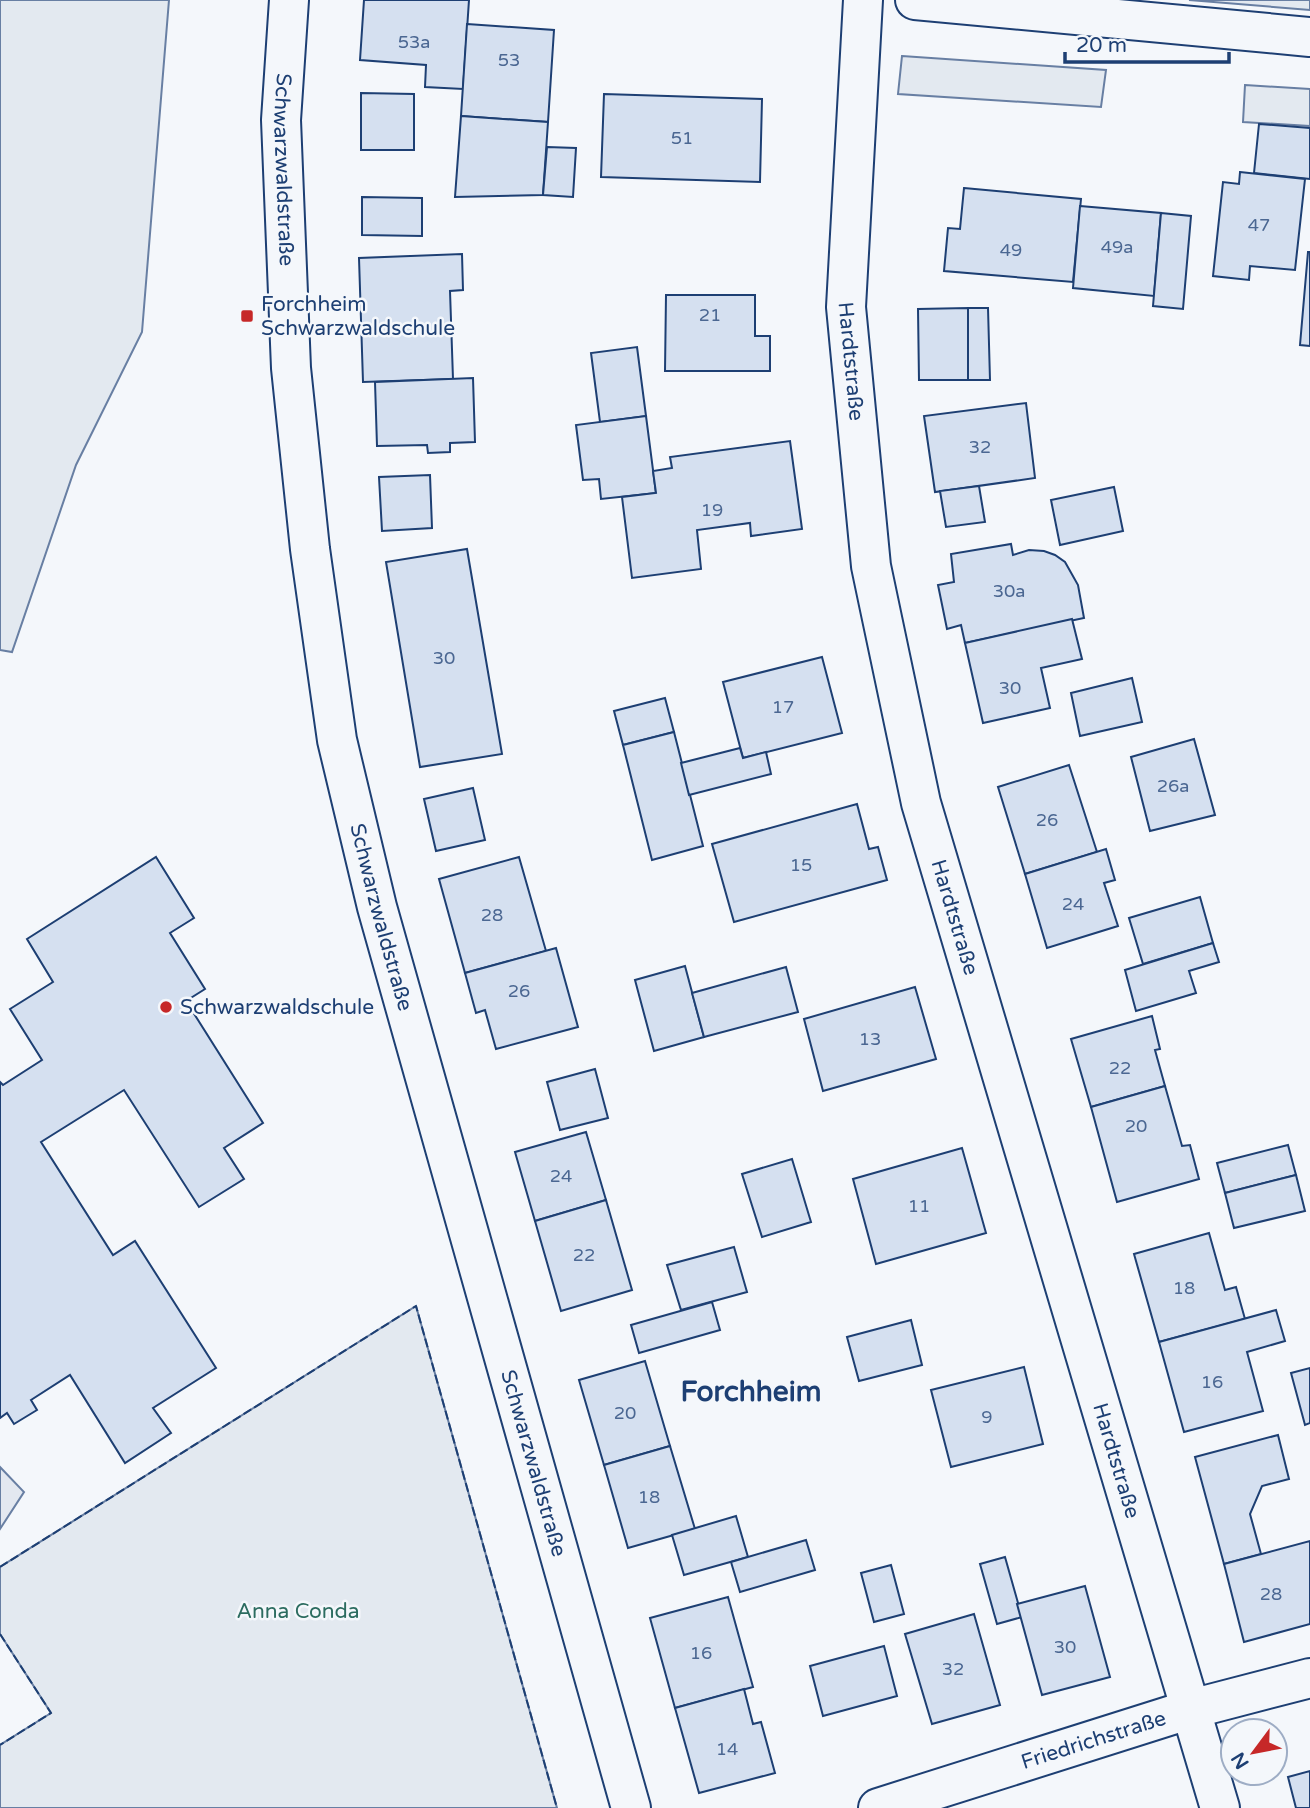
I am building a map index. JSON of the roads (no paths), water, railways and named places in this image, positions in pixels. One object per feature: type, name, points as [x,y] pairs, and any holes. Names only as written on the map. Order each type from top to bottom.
[{"type":"street","name":"Schwarzwaldstraße","points":[[289,0],[281,120],[291,368],[310,549],[337,740],[377,906],[631,1808]]},
{"type":"street","name":"Hardtstraße","points":[[863,0],[846,307],[871,566],[921,803],[1220,1808]]},
{"type":"street","points":[[915,0],[1310,37]]},
{"type":"street","name":"Friedrichstraße","points":[[878,1808],[1191,1709],[1310,1678]]},
{"type":"place","name":"Forchheim Schwarzwaldschule","points":[[247,316]]},
{"type":"place","name":"Schwarzwaldschule","points":[[166,1007]]},
{"type":"district","name":"Forchheim","points":[[751,1391]]},
{"type":"park label","name":"Anna Conda","points":[[298,1611]]}]
